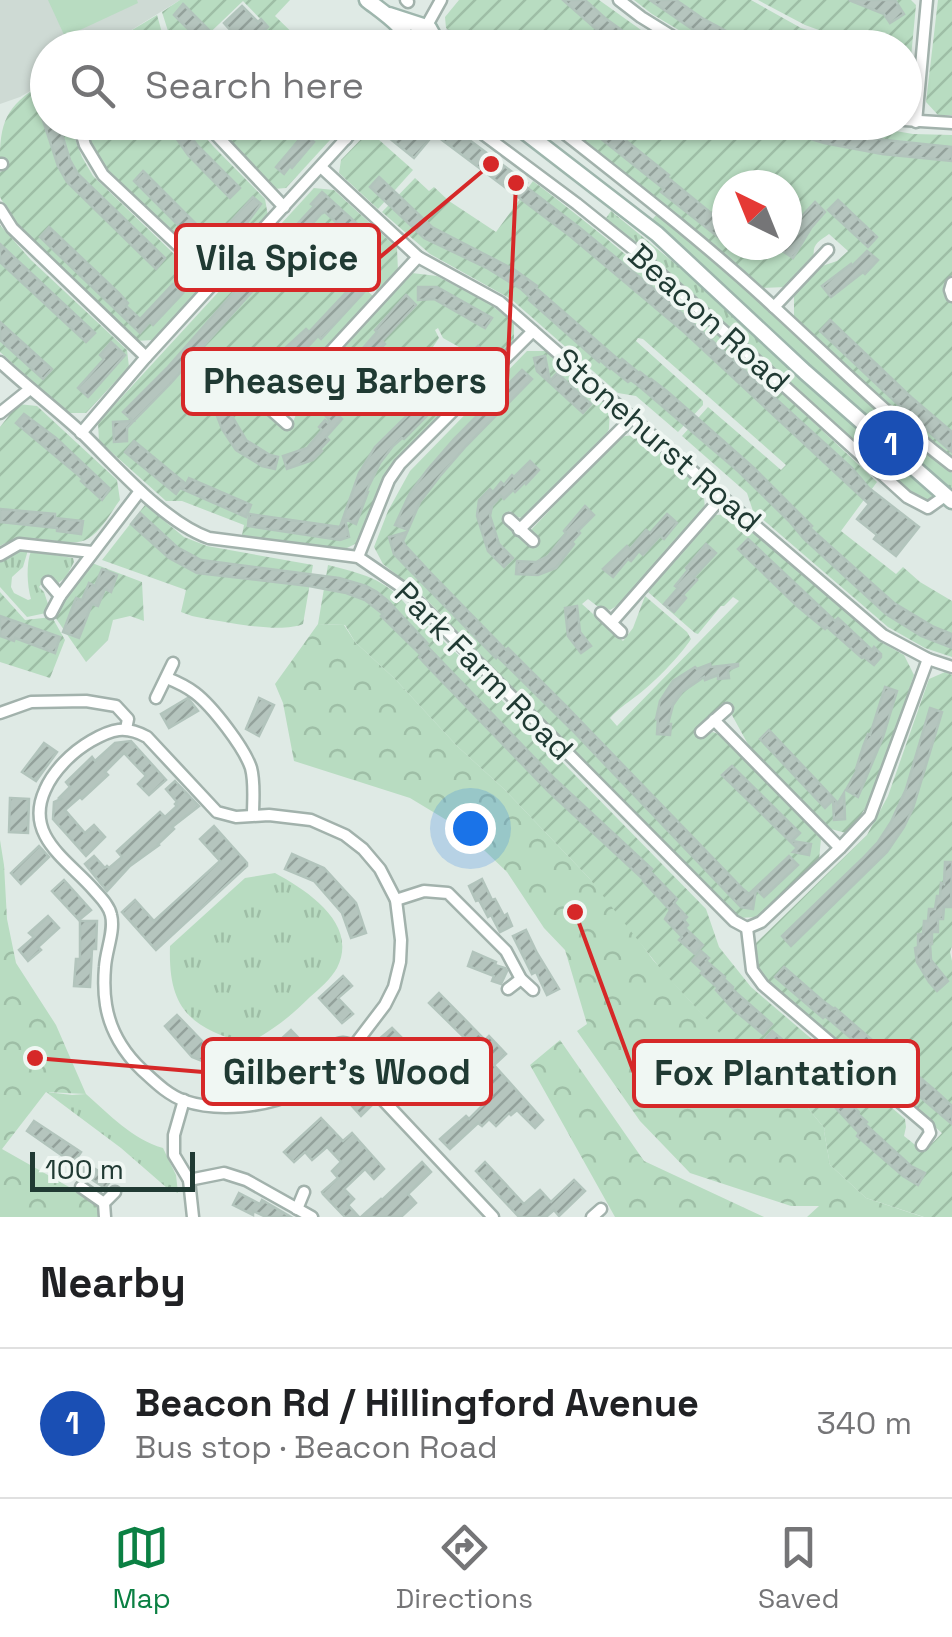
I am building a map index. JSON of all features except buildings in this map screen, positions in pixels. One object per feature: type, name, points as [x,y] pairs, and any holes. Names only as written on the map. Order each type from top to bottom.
[{"type":"main road","points":[[367,0],[401,30]]},
{"type":"main road","points":[[388,15],[429,30]]},
{"type":"main road","points":[[414,30],[424,26]]},
{"type":"main road","name":"Beacon Road","points":[[535,140],[657,234],[948,498]]},
{"type":"street","points":[[424,26],[440,0]]},
{"type":"street","points":[[619,0],[661,30]]},
{"type":"street","points":[[922,43],[928,0]]},
{"type":"street","points":[[922,122],[952,124]]},
{"type":"street","points":[[83,140],[103,175],[217,282]]},
{"type":"street","points":[[221,140],[284,206]]},
{"type":"street","points":[[81,432],[345,140]]},
{"type":"street","name":"Beacon Road","points":[[492,140],[633,249],[908,497],[928,508],[948,498]]},
{"type":"street","name":"Beacon Road","points":[[573,140],[666,214],[910,432],[952,464]]},
{"type":"street","name":"Stonehurst Road","points":[[322,168],[418,257],[500,302],[883,635],[928,660],[952,667]]},
{"type":"street","points":[[0,209],[12,228],[146,357]]},
{"type":"street","points":[[774,307],[828,250]]},
{"type":"street","points":[[275,412],[418,257]]},
{"type":"street","points":[[952,283],[952,296]]},
{"type":"street","points":[[358,557],[389,480],[400,464],[533,331]]},
{"type":"street","name":"Park Farm Road","points":[[0,362],[81,432],[140,491],[192,532],[208,538],[358,557],[406,590],[734,921],[747,928]]},
{"type":"street","points":[[0,413],[30,389]]},
{"type":"street","points":[[261,401],[287,424]]},
{"type":"street","points":[[519,530],[632,418]]},
{"type":"street","points":[[51,613],[140,491]]},
{"type":"street","points":[[612,622],[722,497]]},
{"type":"street","points":[[509,520],[532,541]]},
{"type":"street","points":[[0,555],[19,544],[92,552]]},
{"type":"street","points":[[48,582],[60,596]]},
{"type":"street","points":[[601,614],[621,632]]},
{"type":"street","points":[[922,1145],[930,1133],[928,1126],[764,985],[752,970],[747,928],[761,922],[870,816],[928,660]]},
{"type":"street","points":[[156,698],[173,663]]},
{"type":"street","points":[[167,678],[208,704],[243,754],[253,784],[253,815]]},
{"type":"street","points":[[0,713],[31,702],[86,700],[116,706],[128,719],[126,729]]},
{"type":"street","points":[[701,732],[726,709]]},
{"type":"street","points":[[714,720],[840,848]]},
{"type":"street","points":[[335,1067],[295,1093],[241,1106],[208,1105],[184,1100],[160,1087],[130,1059],[115,1034],[106,1006],[104,968],[111,934],[110,911],[40,829],[40,800],[60,766],[101,735],[126,729],[147,738],[217,812],[236,817],[311,820],[345,835],[363,849],[380,868],[396,900],[400,962],[385,1005],[353,1047]]},
{"type":"street","points":[[396,900],[424,892],[448,893],[506,951],[521,979],[533,990]]},
{"type":"street","points":[[508,990],[521,979]]},
{"type":"street","points":[[346,1043],[353,1047],[357,1053],[352,1067],[335,1067],[330,1053],[333,1048],[346,1043]]},
{"type":"street","points":[[352,1067],[488,1215]]},
{"type":"street","points":[[184,1100],[174,1135],[174,1155],[189,1180],[193,1217]]},
{"type":"street","points":[[189,1180],[224,1173],[246,1180],[312,1217]]},
{"type":"street","points":[[81,1187],[104,1202]]},
{"type":"street","points":[[105,1217],[104,1202],[114,1192]]},
{"type":"street","points":[[297,1208],[304,1192]]},
{"type":"shaded area","points":[[0,0],[180,0],[131,30],[30,30],[30,91],[0,104]]},
{"type":"green space","points":[[48,0],[137,0],[138,3],[80,30],[62,30]]},
{"type":"green space","points":[[180,0],[290,0],[275,16],[289,30],[265,30],[268,27],[243,1],[213,30],[168,30],[162,12]]},
{"type":"green space","points":[[459,0],[599,0],[641,30],[448,30],[445,17]]},
{"type":"green space","points":[[634,0],[751,0],[807,30],[679,30]]},
{"type":"green space","points":[[758,0],[911,0],[916,5],[914,30],[819,30]]},
{"type":"green space","points":[[938,0],[952,0],[952,115],[938,115],[926,102]]},
{"type":"green space","points":[[157,15],[161,30],[132,30]]},
{"type":"green space","points":[[30,92],[30,140],[76,140],[93,176],[197,276],[199,291],[153,340],[136,341],[16,226],[0,197],[0,172],[7,164],[0,158],[2,131],[10,112]]},
{"type":"green space","points":[[922,134],[952,135],[952,279],[948,297],[952,302],[952,461],[919,436],[794,320],[794,291],[819,267],[837,261],[848,251],[829,234],[815,246],[814,258],[786,287],[760,288],[728,260],[802,260],[802,170],[712,170],[712,246],[580,140],[922,140]]},
{"type":"green space","points":[[90,140],[208,140],[265,199],[268,216],[224,265],[205,265],[100,164]]},
{"type":"green space","points":[[225,140],[330,140],[286,188],[274,189]]},
{"type":"green space","points":[[360,140],[379,140],[413,170],[378,209],[339,173],[341,160]]},
{"type":"green space","points":[[415,178],[429,191],[434,187],[496,232],[533,181],[709,327],[877,482],[841,531],[896,574],[903,567],[952,601],[952,657],[925,648],[888,627],[753,511],[747,493],[682,436],[708,407],[781,470],[786,465],[643,339],[636,341],[703,401],[678,432],[636,396],[618,393],[511,299],[430,254],[382,212]]},
{"type":"green space","points":[[314,188],[334,190],[397,248],[398,271],[378,292],[327,245],[324,235],[318,241],[328,251],[306,279],[310,282],[335,261],[374,297],[280,398],[263,394],[256,403],[285,431],[293,422],[307,387],[412,273],[437,276],[490,304],[514,323],[514,344],[480,377],[457,352],[459,347],[443,338],[438,328],[435,330],[439,338],[431,350],[445,349],[477,381],[410,448],[359,542],[341,551],[242,535],[244,525],[182,501],[166,501],[99,441],[98,423]]},
{"type":"green space","points":[[611,211],[683,270],[931,495],[932,502],[920,501],[878,467],[663,269],[604,221]]},
{"type":"green space","points":[[658,213],[721,266],[910,441],[952,473],[952,495],[648,224]]},
{"type":"green space","points":[[0,225],[31,260],[127,350],[129,367],[86,413],[67,413],[0,352]]},
{"type":"green space","points":[[527,351],[547,351],[610,407],[607,433],[524,518],[515,517],[510,511],[503,517],[528,546],[540,539],[531,530],[619,437],[641,434],[703,488],[705,508],[620,604],[610,610],[588,599],[582,604],[623,641],[633,628],[645,596],[691,639],[658,677],[610,718],[617,726],[739,601],[733,597],[721,606],[698,634],[648,592],[715,515],[733,514],[879,641],[904,655],[914,675],[877,783],[857,821],[846,833],[827,828],[749,746],[723,703],[696,729],[701,737],[713,732],[723,736],[821,839],[819,860],[759,917],[738,918],[422,595],[383,564],[374,547],[410,471]]},
{"type":"green space","points":[[18,404],[37,406],[117,480],[120,500],[89,538],[80,542],[25,539],[0,546],[0,427]]},
{"type":"green space","points":[[145,505],[184,537],[207,546],[313,565],[303,624],[265,627],[192,616],[181,612],[186,590],[102,560]]},
{"type":"green space","points":[[28,550],[23,567],[12,577],[11,587],[28,600],[31,551],[73,558],[74,562],[57,584],[44,581],[39,587],[49,607],[46,613],[27,617],[0,587],[0,560]]},
{"type":"green space","points":[[92,563],[142,582],[144,621],[130,616],[113,620],[108,640],[86,662],[53,614]]},
{"type":"green space","points":[[328,565],[362,574],[391,590],[477,673],[706,909],[719,947],[751,987],[905,1119],[904,1136],[924,1152],[942,1133],[763,979],[757,969],[754,945],[867,835],[888,796],[929,679],[945,672],[952,675],[952,1217],[924,1217],[866,1198],[830,1165],[825,1129],[803,1102],[725,1039],[663,972],[589,878],[355,642],[345,625],[318,624]]},
{"type":"green space","points":[[0,592],[25,620],[52,617],[65,640],[50,678],[0,662]]},
{"type":"green space","points":[[318,624],[344,625],[355,642],[589,878],[653,960],[736,1049],[803,1102],[825,1129],[830,1165],[866,1198],[923,1217],[807,1217],[819,1206],[791,1206],[690,1173],[640,1121],[577,1031],[587,1024],[565,950],[544,928],[507,872],[463,830],[410,798],[294,761],[283,703],[275,684]]},
{"type":"green space","points":[[0,840],[7,919],[16,963],[56,1025],[86,1094],[46,1092],[2,1149],[99,1204],[99,1217],[0,1217]]},
{"type":"green space","points":[[275,873],[302,889],[327,911],[336,923],[342,952],[337,968],[325,984],[280,1023],[247,1044],[210,1030],[186,1012],[173,985],[170,946],[245,878]]},
{"type":"green space","points":[[560,1040],[644,1161],[764,1217],[615,1217],[530,1065]]},
{"type":"green space","points":[[46,1092],[86,1094],[131,1132],[163,1148],[176,1175],[178,1193],[167,1188]]},
{"type":"place","name":"Vila Spice","points":[[491,164]]},
{"type":"place","name":"Pheasey Barbers","points":[[516,183]]},
{"type":"place","name":"Beacon Rd / Hillingford Avenue","points":[[891,443]]},
{"type":"place","name":"Fox Plantation","points":[[575,912]]},
{"type":"place","name":"Gilbert's Wood","points":[[35,1058]]}]
